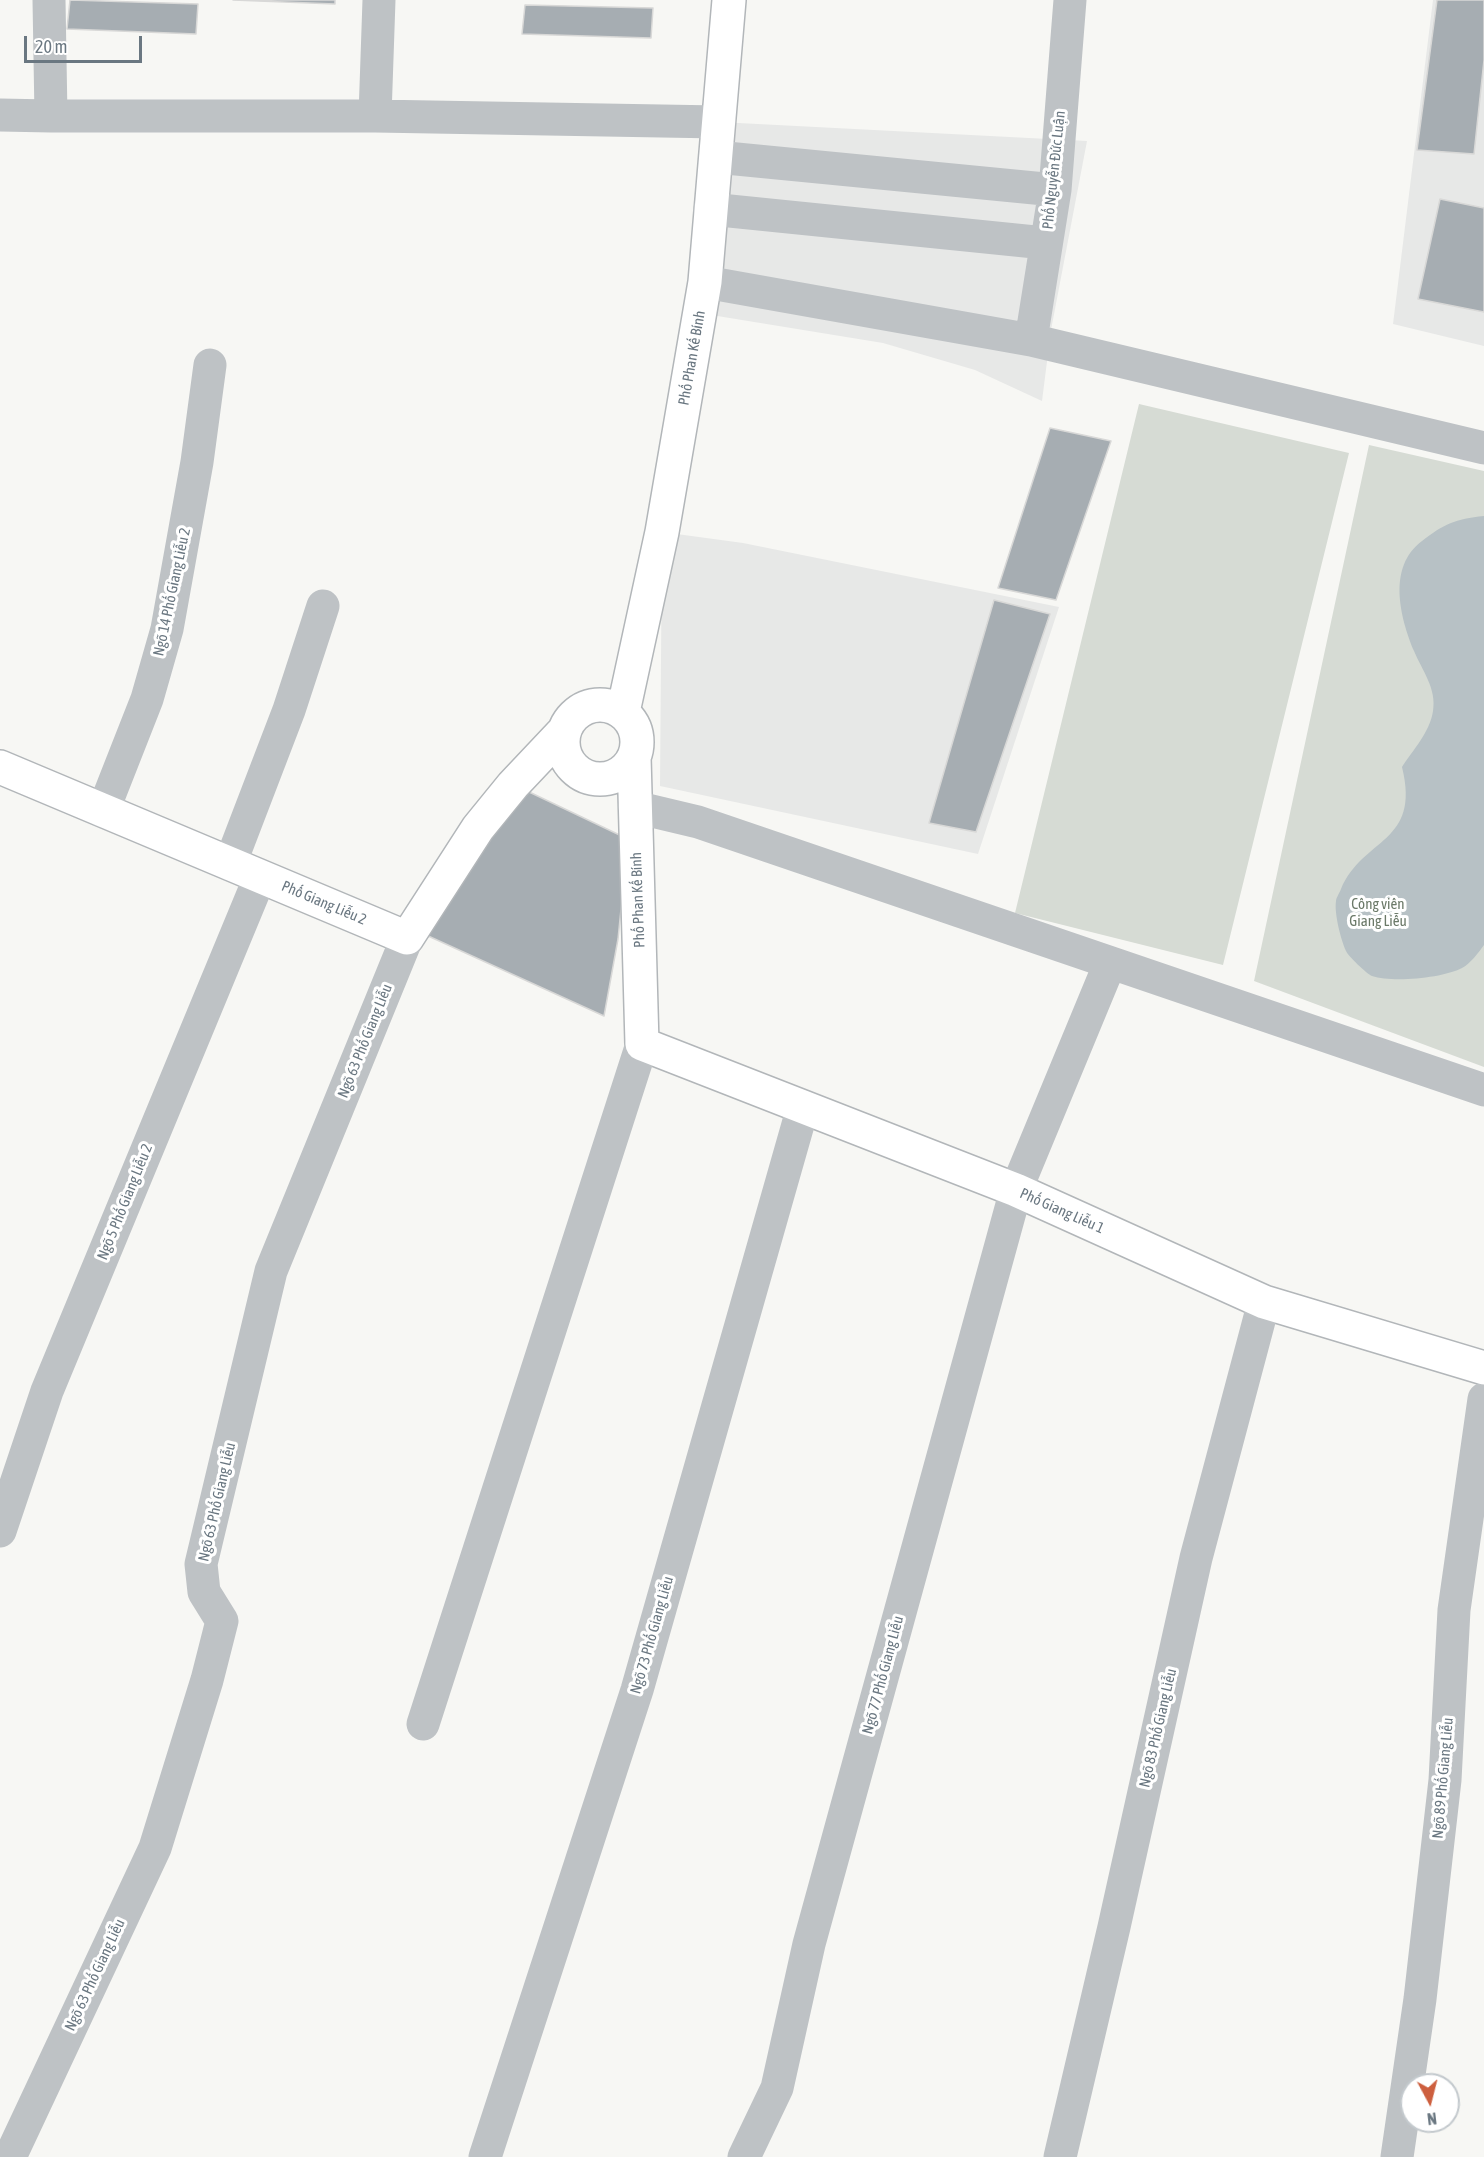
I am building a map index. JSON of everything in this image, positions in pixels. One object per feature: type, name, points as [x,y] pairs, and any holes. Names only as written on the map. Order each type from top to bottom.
[{"type":"main road","name":"Phố Phan Kế Bính","points":[[623,712],[662,532],[705,282],[729,0]]},
{"type":"main road","points":[[407,938],[478,828],[513,785],[564,731],[576,714],[587,707],[599,704],[611,706],[623,712],[631,721],[638,744],[628,767],[617,775],[596,778],[586,776],[569,763],[564,753],[564,731]]},
{"type":"main road","name":"Phố Phan Kế Bính","points":[[634,757],[642,1044]]},
{"type":"main road","name":"Phố Giang Liễu 2","points":[[0,767],[407,938]]},
{"type":"main road","name":"Phố Giang Liễu 1","points":[[642,1044],[1017,1191],[1264,1302],[1484,1368]]},
{"type":"street","points":[[49,0],[51,116]]},
{"type":"street","points":[[375,116],[379,0]]},
{"type":"street","name":"Phố Nguyễn Đức Luận","points":[[1031,340],[1055,190],[1070,0]]},
{"type":"street","points":[[0,115],[375,116],[719,123]]},
{"type":"street","points":[[716,157],[1055,190]]},
{"type":"street","points":[[710,209],[1045,243]]},
{"type":"street","points":[[705,282],[1031,340],[1484,448]]},
{"type":"street","name":"Ngõ 14 Phố Giang Liễu 2","points":[[103,811],[147,699],[167,629],[197,462],[210,365]]},
{"type":"street","points":[[230,864],[289,710],[323,606]]},
{"type":"street","points":[[635,807],[698,822],[1484,1090]]},
{"type":"street","name":"Ngõ 5 Phố Giang Liễu 2","points":[[0,1531],[47,1391],[260,877]]},
{"type":"street","name":"Ngõ 63 Phố Giang Liễu","points":[[10,2157],[155,1848],[207,1680],[222,1621],[204,1593],[201,1564],[271,1271],[407,938]]},
{"type":"street","name":"Ngõ 77 Phố Giang Liễu","points":[[744,2157],[777,2088],[809,1944],[1017,1191],[1110,963]]},
{"type":"street","points":[[423,1724],[642,1044]]},
{"type":"street","name":"Ngõ 73 Phố Giang Liễu","points":[[485,2157],[637,1690],[803,1107]]},
{"type":"street","name":"Ngõ 83 Phố Giang Liễu","points":[[1060,2157],[1196,1558],[1264,1302]]},
{"type":"street","name":"Ngõ 89 Phố Giang Liễu","points":[[1397,2157],[1420,2000],[1445,1780],[1454,1610],[1484,1399]]},
{"type":"shaded area","points":[[1433,0],[1484,0],[1484,346],[1393,324]]},
{"type":"shaded area","points":[[719,122],[1087,141],[1051,330],[1042,401],[975,370],[883,343],[699,313]]},
{"type":"shaded area","points":[[1484,516],[1484,945],[1468,964],[1454,972],[1405,979],[1372,976],[1346,951],[1337,919],[1336,900],[1351,872],[1397,826],[1404,811],[1406,792],[1402,767],[1428,726],[1434,703],[1431,687],[1404,623],[1400,578],[1411,552],[1430,535],[1457,521]]},
{"type":"shaded area","points":[[662,532],[743,543],[1059,607],[978,854],[660,786]]},
{"type":"green space","points":[[1139,404],[1349,453],[1223,965],[1015,913]]},
{"type":"green space","name":"Công viên Giang Liễu","points":[[1369,445],[1484,471],[1484,1067],[1254,981]]},
{"type":"building","points":[[70,0],[198,4],[196,34],[67,29]]},
{"type":"building","points":[[233,0],[335,0],[335,4]]},
{"type":"building","points":[[1437,0],[1484,0],[1484,60],[1474,154],[1417,150]]},
{"type":"building","points":[[525,5],[653,8],[651,38],[522,34]]},
{"type":"building","points":[[1440,199],[1484,208],[1484,312],[1418,299]]},
{"type":"building","points":[[1050,428],[1111,441],[1056,600],[998,588]]},
{"type":"building","points":[[994,600],[1050,614],[976,832],[929,823]]},
{"type":"building","points":[[525,790],[628,839],[618,939],[604,1016],[426,935],[504,816]]}]
